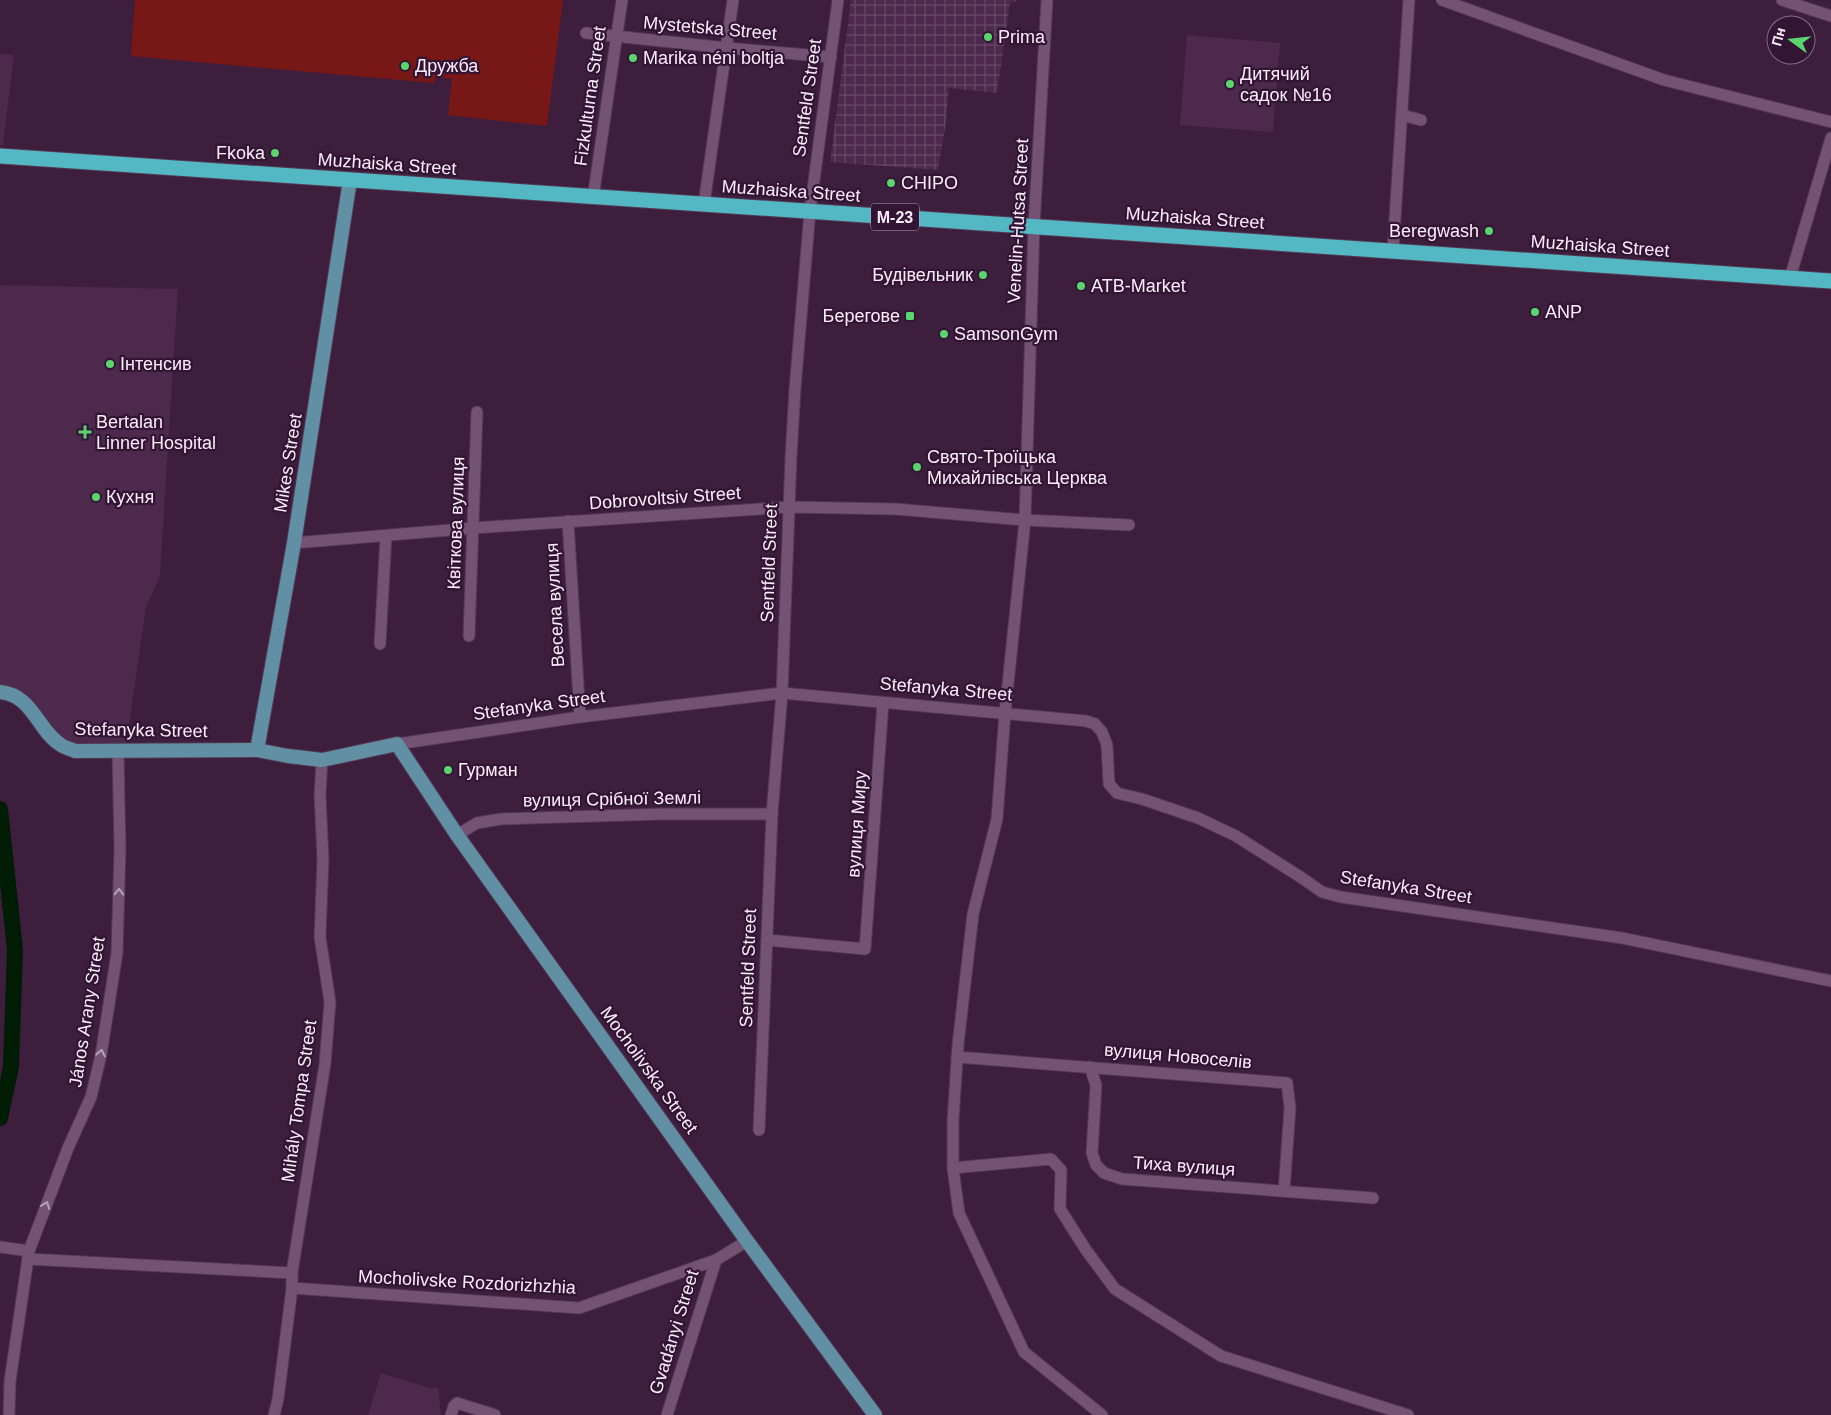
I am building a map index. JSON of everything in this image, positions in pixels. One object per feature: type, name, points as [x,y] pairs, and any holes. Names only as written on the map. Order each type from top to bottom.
[{"type":"highway","name":"Muzhaiska Street","points":[[0,156],[593,198],[1790,278]]},
{"type":"highway","name":"М-23","points":[[1790,278],[1831,281]]},
{"type":"main road","name":"Mikes Street","points":[[257,750],[294,543],[350,180]]},
{"type":"main road","name":"Stefanyka Street","points":[[0,692],[8,693],[21,699],[31,708],[61,746],[75,751],[257,750],[322,760],[397,744]]},
{"type":"main road","name":"Mocholivska Street","points":[[397,744],[457,835],[747,1240],[875,1415]]},
{"type":"street","name":"Fizkulturna Street","points":[[593,198],[622,0]]},
{"type":"street","points":[[704,204],[733,0]]},
{"type":"street","name":"Sentfeld Street","points":[[759,1130],[772,814],[782,694],[795,389],[810,212],[838,0]]},
{"type":"street","name":"Venelin-Hutsa Street","points":[[1048,0],[1034,226],[1025,520],[1005,713],[997,820],[973,914],[957,1057],[953,1120],[953,1168],[959,1213],[1024,1352],[1102,1415]]},
{"type":"street","points":[[1393,250],[1409,0]]},
{"type":"street","points":[[1442,0],[1664,80],[1831,122]]},
{"type":"street","points":[[1782,0],[1831,16]]},
{"type":"street","name":"Mystetska Street","points":[[586,33],[831,57]]},
{"type":"street","points":[[1402,115],[1421,120]]},
{"type":"street","points":[[1790,278],[1831,138]]},
{"type":"street","name":"Квіткова вулиця","points":[[469,636],[478,412]]},
{"type":"street","name":"Dobrovoltsiv Street","points":[[294,543],[568,521],[789,507],[895,509],[1025,520],[1129,525]]},
{"type":"street","name":"Весела вулиця","points":[[568,521],[580,717]]},
{"type":"street","points":[[380,644],[386,536]]},
{"type":"street","name":"Stefanyka Street","points":[[397,744],[580,717],[782,694],[1086,721],[1095,724],[1102,732],[1107,745],[1109,784],[1117,793],[1142,799],[1198,818],[1236,836],[1322,892],[1341,897],[1622,938],[1831,982]]},
{"type":"street","name":"вулиця Миру","points":[[767,940],[865,949],[884,702]]},
{"type":"street","name":"János Arany Street","points":[[9,1415],[10,1381],[28,1255],[68,1148],[91,1097],[101,1055],[117,953],[120,849],[118,752]]},
{"type":"street","name":"Mihály Tompa Street","points":[[274,1415],[278,1399],[292,1288],[292,1273],[325,1064],[330,1002],[320,936],[323,859],[320,795],[322,760]]},
{"type":"street","name":"вулиця Срібної Землі","points":[[457,835],[477,823],[501,819],[663,814],[772,814]]},
{"type":"street","name":"вулиця Новоселів","points":[[957,1057],[1287,1083],[1290,1108],[1284,1191]]},
{"type":"street","name":"Тиха вулиця","points":[[1090,1067],[1096,1085],[1092,1153],[1096,1165],[1104,1173],[1122,1179],[1373,1198]]},
{"type":"street","points":[[953,1168],[1051,1159],[1061,1170],[1060,1209],[1086,1250],[1115,1289],[1221,1356],[1408,1415]]},
{"type":"street","name":"Mocholivske Rozdorizhzhia","points":[[292,1288],[579,1308],[716,1260],[747,1240]]},
{"type":"street","points":[[0,1247],[28,1255],[292,1273]]},
{"type":"street","name":"Gvadányi Street","points":[[667,1415],[716,1260]]},
{"type":"street","points":[[452,1410],[457,1403],[495,1415]]},
{"type":"shaded area","name":"Дружба","points":[[135,0],[563,0],[547,126],[448,115],[452,79],[437,77],[434,83],[131,56]]},
{"type":"shaded area","points":[[851,0],[1020,0],[1010,3],[997,93],[949,88],[946,122],[938,170],[830,162]]},
{"type":"shaded area","name":"Дитячий садок №16","points":[[1187,35],[1280,43],[1273,132],[1180,125]]},
{"type":"shaded area","points":[[0,54],[14,55],[3,145],[0,145]]},
{"type":"shaded area","name":"Bertalan Linner Hospital","points":[[0,285],[178,289],[160,576],[146,607],[126,746],[77,745],[64,741],[35,704],[24,694],[9,686],[0,685]]},
{"type":"shaded area","points":[[381,1373],[430,1388],[438,1388],[441,1415],[368,1415]]},
{"type":"waterway","points":[[0,809],[15,950],[11,1067],[0,1118]]},
{"type":"place","name":"Prima","points":[[988,37]]},
{"type":"place","name":"Marika néni boltja","points":[[633,58]]},
{"type":"place","name":"Дружба","points":[[405,66]]},
{"type":"place","name":"Дитячий садок №16","points":[[1230,84]]},
{"type":"place","name":"Fkoka","points":[[275,153]]},
{"type":"place","name":"CHIPO","points":[[891,183]]},
{"type":"place","name":"Beregwash","points":[[1489,231]]},
{"type":"place","name":"Будівельник","points":[[983,275]]},
{"type":"place","name":"ATB-Market","points":[[1081,286]]},
{"type":"place","name":"ANP","points":[[1535,312]]},
{"type":"place","name":"Берегове","points":[[910,316]]},
{"type":"place","name":"SamsonGym","points":[[944,334]]},
{"type":"place","name":"Інтенсив","points":[[110,364]]},
{"type":"place","name":"Bertalan Linner Hospital","points":[[85,432]]},
{"type":"place","name":"Свято-Троїцька Михайлівська Церква","points":[[917,467]]},
{"type":"place","name":"Кухня","points":[[96,497]]},
{"type":"place","name":"Гурман","points":[[448,770]]}]
